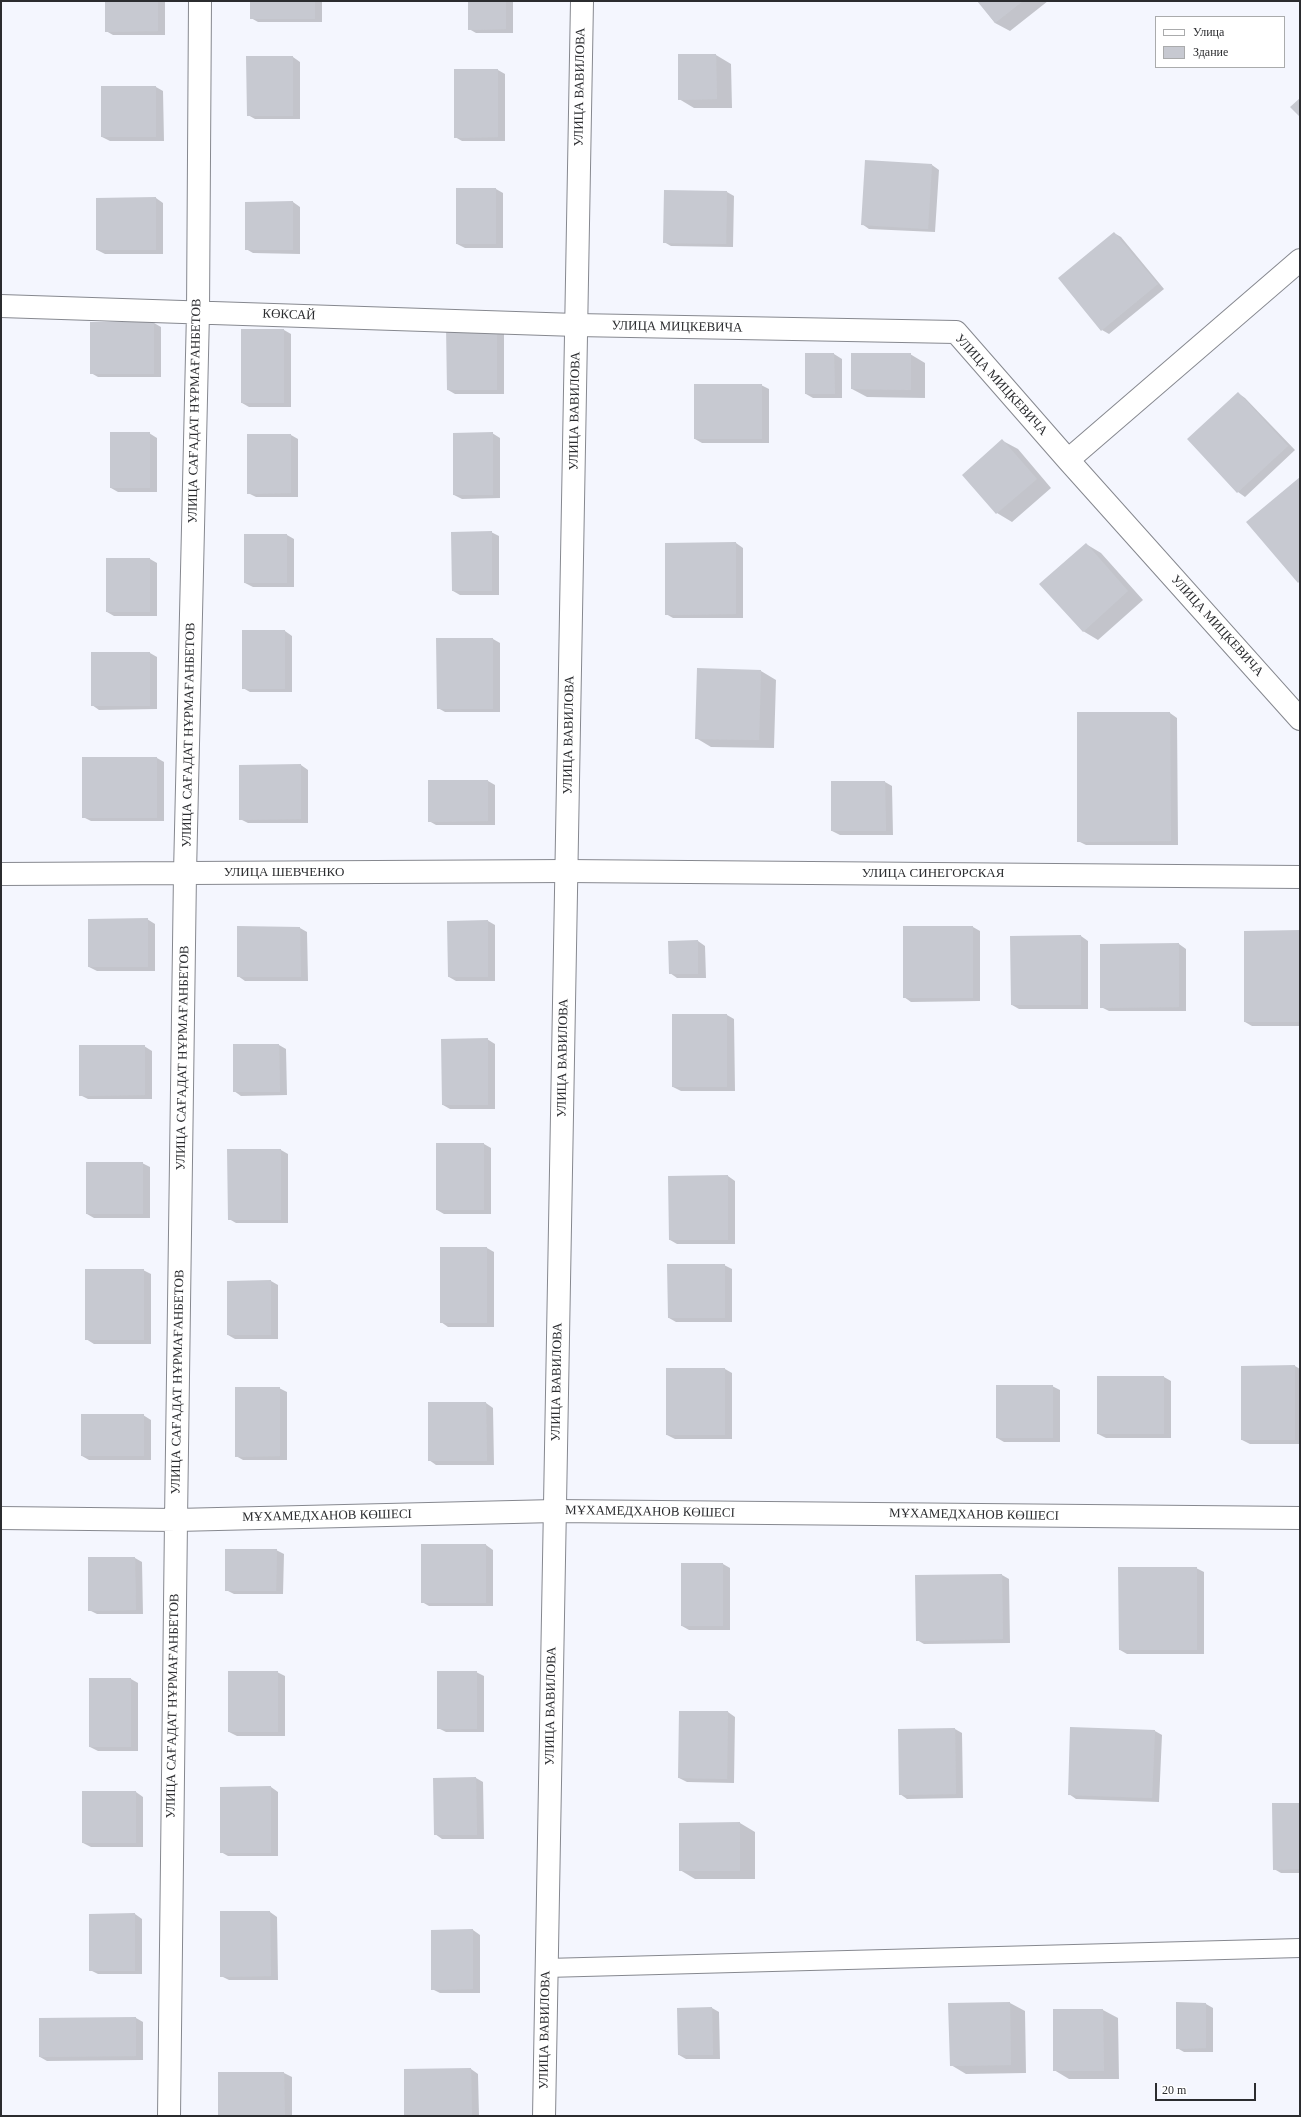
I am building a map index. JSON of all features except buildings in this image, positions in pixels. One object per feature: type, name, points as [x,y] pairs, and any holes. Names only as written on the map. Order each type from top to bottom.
[{"type":"street","name":"УЛИЦА САҒАДАТ НҰРМАҒАНБЕТОВ","points":[[169,2116],[186,874],[198,312],[200,1]]},
{"type":"street","name":"УЛИЦА ВАВИЛОВА","points":[[544,2116],[582,1]]},
{"type":"street","points":[[1068,460],[1300,260]]},
{"type":"street","name":"КӨКСАЙ","points":[[1,306],[576,325]]},
{"type":"street","name":"УЛИЦА МИЦКЕВИЧА","points":[[576,325],[956,332],[1068,460],[1300,719]]},
{"type":"street","name":"УЛИЦА ШЕВЧЕНКО","points":[[1,874],[566,871]]},
{"type":"street","name":"УЛИЦА СИНЕГОРСКАЯ","points":[[566,871],[1300,877]]},
{"type":"street","name":"МҰХАМЕДХАНОВ КӨШЕСІ","points":[[1,1518],[176,1520],[555,1511],[1300,1518]]},
{"type":"lane","points":[[546,1968],[1300,1948]]}]
